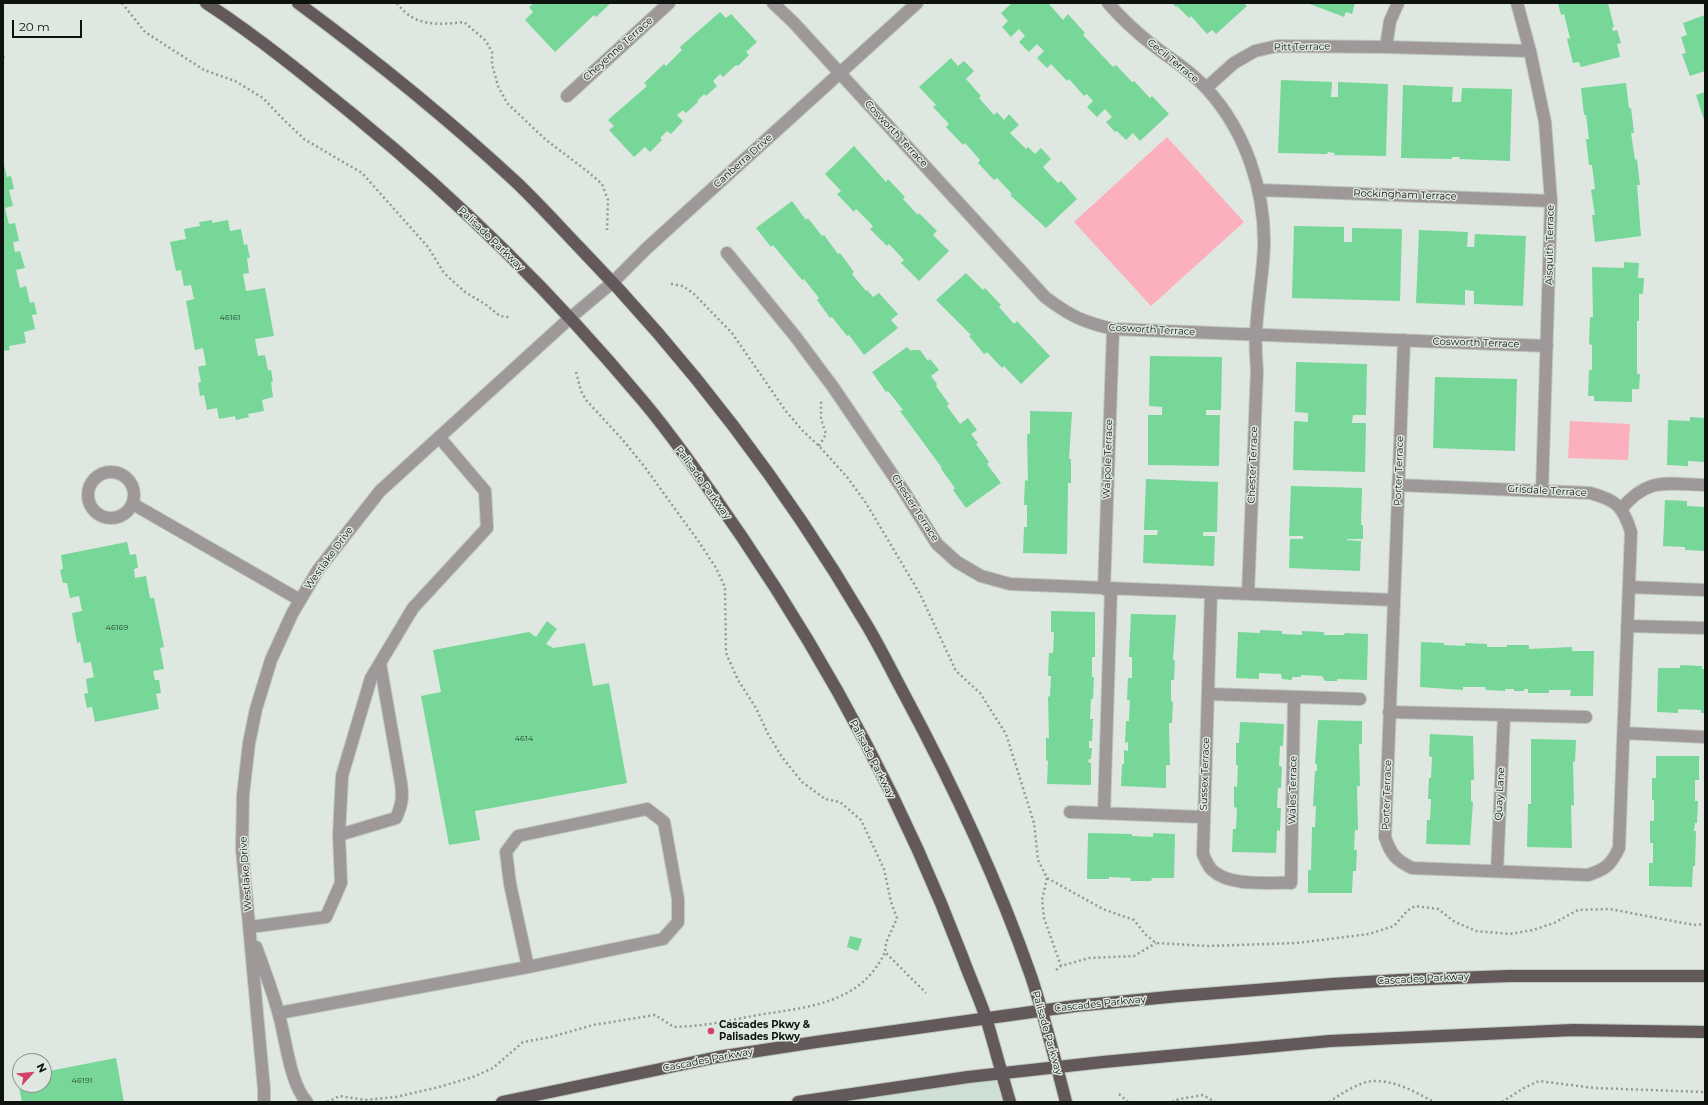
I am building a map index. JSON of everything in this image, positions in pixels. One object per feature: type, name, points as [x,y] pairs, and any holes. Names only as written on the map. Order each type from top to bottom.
[{"type":"main road","name":"Palisade Parkway","points":[[206,3],[302,73],[396,150],[484,230],[570,318],[644,403],[705,483],[770,578],[817,655],[872,756],[917,848],[946,913],[986,1018],[1010,1102]]},
{"type":"main road","name":"Palisade Parkway","points":[[298,3],[339,33],[435,110],[518,184],[613,282],[670,346],[747,444],[817,544],[866,623],[924,730],[956,795],[1000,895],[1042,1010],[1066,1102]]},
{"type":"main road","name":"Cascades Parkway","points":[[502,1102],[718,1058],[816,1042],[1042,1010],[1179,996],[1347,983],[1509,976],[1705,976]]},
{"type":"main road","points":[[798,1102],[1057,1067],[1330,1041],[1573,1030],[1705,1032]]},
{"type":"street","name":"Cheyenne Terrace","points":[[567,96],[669,3]]},
{"type":"street","name":"Cosworth Terrace","points":[[773,3],[794,23],[1045,297],[1066,313],[1090,324],[1113,329],[1547,346]]},
{"type":"street","name":"Canberra Drive","points":[[570,318],[613,282],[653,243],[917,3]]},
{"type":"street","name":"Cecil Terrace","points":[[1108,3],[1128,25],[1155,47],[1181,65],[1206,88],[1228,117],[1245,147],[1259,190],[1264,225],[1264,247],[1255,335]]},
{"type":"street","points":[[1386,47],[1390,21],[1398,3]]},
{"type":"street","name":"Aisquith Terrace","points":[[1517,3],[1530,51],[1544,122],[1551,201],[1542,491]]},
{"type":"street","name":"Pitt Terrace","points":[[1206,88],[1234,63],[1254,51],[1277,46],[1530,51]]},
{"type":"street","name":"Rockingham Terrace","points":[[1259,190],[1551,201]]},
{"type":"street","name":"Chester Terrace","points":[[727,253],[795,336],[833,387],[899,484],[937,544],[957,562],[981,576],[1010,584],[1394,600]]},
{"type":"street","name":"Westlake Drive","points":[[264,1102],[250,927],[242,849],[243,795],[249,743],[256,709],[272,660],[300,600],[318,570],[380,490],[570,318]]},
{"type":"street","name":"Walpole Terrace","points":[[1104,813],[1113,329]]},
{"type":"street","name":"Chester Terrace","points":[[1248,594],[1257,370],[1255,335]]},
{"type":"street","name":"Porter Terrace","points":[[1404,340],[1385,837],[1390,851],[1400,862],[1412,868],[1588,875],[1601,871],[1612,862],[1619,848],[1627,626]]},
{"type":"street","points":[[250,927],[326,916],[341,883],[339,835],[342,776],[371,678],[412,608],[487,528],[485,491],[439,437]]},
{"type":"street","points":[[1621,509],[1643,488],[1655,484],[1705,485]]},
{"type":"street","name":"Grisdale Terrace","points":[[1398,485],[1590,493],[1608,498],[1621,509],[1626,517],[1631,532],[1630,587],[1627,626]]},
{"type":"street","points":[[132,504],[300,600]]},
{"type":"street","points":[[1630,587],[1705,590]]},
{"type":"street","name":"Sussex Terrace","points":[[1211,593],[1203,854],[1211,869],[1224,879],[1236,881],[1291,883]]},
{"type":"street","points":[[1627,626],[1705,628]]},
{"type":"street","points":[[339,835],[396,818],[401,807],[403,798],[401,784],[380,664]]},
{"type":"street","points":[[1208,694],[1360,699]]},
{"type":"street","name":"Wales Terrace","points":[[1291,883],[1294,698]]},
{"type":"street","points":[[1389,712],[1586,717]]},
{"type":"street","name":"Quay Lane","points":[[1497,871],[1504,716]]},
{"type":"street","points":[[1624,734],[1705,737]]},
{"type":"street","points":[[279,1013],[528,967],[663,939],[678,922],[678,899],[664,822],[647,809],[518,836],[506,852],[510,884],[528,967]]},
{"type":"street","points":[[1070,812],[1203,817]]},
{"type":"street","name":"Westlake Drive","points":[[250,927],[279,1013],[296,1083],[302,1096],[307,1102]]},
{"type":"path","points":[[122,3],[145,32],[204,70],[235,81],[263,98],[304,139],[362,173],[428,247],[444,273],[465,292],[486,304],[500,316],[509,317]]},
{"type":"path","points":[[397,3],[417,20],[427,23],[442,24],[464,22],[486,41],[492,52],[492,64],[498,86],[506,103],[546,140],[587,170],[602,184],[608,200],[607,230]]},
{"type":"path","points":[[3,58],[6,54]]},
{"type":"path","points":[[671,284],[683,286],[694,294],[732,333],[785,410],[847,477],[866,503],[920,594],[956,671],[980,693],[1006,734],[1034,823],[1038,860],[1047,878],[1103,909],[1134,920],[1145,934],[1156,943]]},
{"type":"path","points":[[327,1102],[340,1096],[365,1100],[396,1096],[439,1087],[473,1077],[493,1068],[522,1042],[551,1037],[593,1025],[655,1015],[674,1027],[692,1026],[807,1007],[827,1002],[842,997],[858,985],[881,961],[885,952],[886,943],[896,918],[884,868],[861,820],[840,802],[826,799],[802,782],[782,757],[768,734],[756,708],[738,680],[726,653],[725,587],[716,568],[644,466],[622,439],[586,400],[581,391],[576,372]]},
{"type":"path","points":[[819,446],[826,434],[821,419],[820,408],[822,395]]},
{"type":"path","points":[[1047,878],[1042,900],[1044,918],[1061,966]]},
{"type":"path","points":[[1056,970],[1061,966],[1089,958],[1134,956],[1156,943],[1207,946],[1297,943],[1369,934],[1394,926],[1407,911],[1415,906],[1438,909],[1455,922],[1476,931],[1510,934],[1540,928],[1554,923],[1578,910],[1610,909],[1694,925],[1705,924]]},
{"type":"path","points":[[885,952],[926,992]]},
{"type":"path","points":[[1329,1102],[1348,1090],[1372,1080],[1394,1083],[1434,1102]]},
{"type":"path","points":[[1502,1102],[1524,1088],[1539,1082],[1594,1088],[1705,1092]]},
{"type":"path","points":[[1119,1094],[1128,1102]]},
{"type":"path","points":[[1172,1102],[1179,1099],[1203,1095],[1215,1102]]},
{"type":"shaded area","points":[[1167,137],[1244,222],[1151,306],[1074,222]]},
{"type":"shaded area","points":[[1570,421],[1630,424],[1628,460],[1568,458]]},
{"type":"shaded area","points":[[1002,1073],[1010,1102],[798,1102]]},
{"type":"building","points":[[534,3],[611,3],[596,17],[594,15],[555,52],[525,20],[533,12],[529,7]]},
{"type":"building","points":[[1012,3],[1048,3],[1063,20],[1068,14],[1085,33],[1083,35],[1113,67],[1116,65],[1150,98],[1152,96],[1169,114],[1140,141],[1133,133],[1126,140],[1117,131],[1115,132],[1106,122],[1112,117],[1105,109],[1097,117],[1087,107],[1093,101],[1087,94],[1084,96],[1069,79],[1067,81],[1051,64],[1047,68],[1037,58],[1044,51],[1037,44],[1029,52],[1019,42],[1025,36],[1019,29],[1011,37],[1002,27],[1008,21],[1001,13]]},
{"type":"building","points":[[1172,3],[1244,3],[1247,6],[1216,34],[1212,30],[1207,34],[1191,16],[1189,18]]},
{"type":"building","points":[[1307,3],[1355,3],[1352,14],[1346,12],[1344,17]]},
{"type":"building","points":[[1558,3],[1608,3],[1614,27],[1612,28],[1613,31],[1617,30],[1621,43],[1617,44],[1620,57],[1581,67],[1579,62],[1573,63],[1567,39],[1570,38],[1564,14],[1561,15]]},
{"type":"building","points":[[720,12],[726,18],[731,14],[757,42],[746,52],[749,55],[738,66],[736,65],[723,77],[720,74],[713,81],[717,86],[706,96],[704,94],[686,113],[683,110],[677,115],[683,121],[671,134],[667,131],[660,138],[662,140],[650,152],[645,147],[634,157],[609,130],[614,126],[608,120],[647,86],[644,83],[664,64],[666,66],[682,50],[680,47]]},
{"type":"building","points":[[1705,15],[1705,71],[1690,76],[1682,54],[1686,53],[1681,37],[1687,35],[1683,23]]},
{"type":"building","points":[[951,58],[958,66],[964,61],[974,71],[966,79],[981,96],[979,98],[994,115],[997,112],[1004,120],[1009,114],[1019,125],[1010,133],[1026,149],[1028,147],[1035,154],[1041,148],[1051,159],[1043,167],[1058,183],[1061,181],[1077,199],[1046,228],[1010,195],[1012,194],[997,178],[994,180],[978,163],[980,160],[965,143],[963,145],[946,127],[949,124],[933,107],[936,105],[919,87]]},
{"type":"building","points":[[1281,80],[1332,82],[1331,97],[1338,97],[1338,82],[1388,84],[1386,156],[1334,155],[1335,153],[1328,152],[1327,154],[1278,153]]},
{"type":"building","points":[[1626,83],[1634,133],[1631,133],[1635,160],[1637,159],[1640,185],[1637,185],[1641,236],[1595,242],[1592,215],[1595,215],[1591,190],[1595,189],[1592,165],[1589,165],[1586,139],[1589,139],[1586,115],[1584,115],[1581,88]]},
{"type":"building","points":[[1403,85],[1453,87],[1452,102],[1461,102],[1462,88],[1512,89],[1510,161],[1459,159],[1460,157],[1452,157],[1452,159],[1401,158]]},
{"type":"building","points":[[1705,92],[1705,119],[1704,120],[1696,95]]},
{"type":"building","points":[[854,146],[886,182],[888,179],[905,197],[903,199],[918,215],[919,213],[937,231],[933,235],[949,251],[919,281],[901,263],[904,260],[889,244],[887,246],[870,229],[873,226],[856,209],[854,212],[837,194],[841,191],[825,174]]},
{"type":"building","points":[[3,161],[7,177],[11,176],[14,189],[9,190],[13,206],[5,208],[9,224],[15,223],[19,241],[13,242],[15,252],[20,251],[25,268],[16,270],[20,288],[26,286],[30,303],[34,302],[37,314],[32,315],[35,329],[24,332],[26,343],[9,346],[10,350],[3,351]]},
{"type":"building","points":[[792,201],[806,220],[808,218],[822,236],[824,235],[838,254],[840,253],[854,272],[852,274],[866,291],[867,290],[873,297],[879,293],[898,314],[891,320],[898,328],[864,355],[849,335],[847,336],[832,317],[830,318],[817,300],[819,298],[804,279],[802,280],[773,245],[771,247],[756,228]]},
{"type":"building","points":[[212,220],[212,223],[228,220],[230,231],[241,229],[244,245],[247,244],[250,258],[247,258],[249,273],[243,274],[246,291],[265,288],[274,336],[255,339],[258,356],[265,355],[268,370],[271,370],[273,397],[262,400],[264,411],[248,414],[249,417],[236,420],[235,416],[219,419],[217,408],[207,410],[204,395],[200,396],[198,383],[201,382],[198,367],[206,365],[203,348],[195,350],[186,301],[194,299],[191,285],[184,286],[181,270],[176,271],[170,242],[186,239],[184,229],[200,226],[199,222]]},
{"type":"building","points":[[1294,226],[1344,227],[1344,242],[1352,242],[1352,228],[1402,229],[1400,301],[1292,298]]},
{"type":"building","points":[[1419,230],[1468,232],[1467,247],[1474,247],[1475,234],[1526,236],[1523,306],[1474,304],[1474,291],[1465,290],[1465,305],[1416,303]]},
{"type":"building","points":[[1624,262],[1639,263],[1638,278],[1644,278],[1643,294],[1639,294],[1639,321],[1637,321],[1637,374],[1640,374],[1639,389],[1632,389],[1632,402],[1594,401],[1594,396],[1588,396],[1589,370],[1592,370],[1592,345],[1589,344],[1590,317],[1593,317],[1592,267],[1624,268]]},
{"type":"building","points":[[966,273],[983,290],[985,288],[1001,305],[999,307],[1014,324],[1017,321],[1050,356],[1021,384],[1004,366],[1002,368],[987,352],[984,354],[969,336],[971,335],[936,300]]},
{"type":"building","points":[[907,347],[911,351],[920,350],[928,361],[930,359],[939,370],[931,376],[937,384],[936,386],[949,404],[947,406],[960,424],[968,418],[977,430],[971,434],[978,443],[976,444],[989,462],[987,464],[1001,483],[966,508],[953,490],[955,488],[941,469],[942,468],[900,411],[903,410],[888,391],[886,392],[872,372]]},
{"type":"building","points":[[1150,356],[1222,357],[1221,410],[1206,410],[1206,415],[1220,415],[1219,466],[1148,465],[1148,415],[1162,415],[1162,407],[1149,406]]},
{"type":"building","points":[[1296,362],[1367,364],[1366,415],[1353,415],[1352,423],[1366,423],[1365,472],[1293,470],[1294,421],[1308,422],[1308,413],[1295,412]]},
{"type":"building","points":[[1435,377],[1517,379],[1515,451],[1433,448]]},
{"type":"building","points":[[1030,411],[1072,412],[1069,459],[1071,459],[1071,483],[1068,483],[1067,554],[1023,553],[1024,527],[1027,527],[1027,505],[1024,505],[1025,480],[1028,481],[1027,434],[1030,434]]},
{"type":"building","points":[[1690,417],[1705,418],[1705,462],[1688,461],[1688,466],[1667,465],[1668,420],[1690,421]]},
{"type":"building","points":[[1146,479],[1218,482],[1217,532],[1203,532],[1203,536],[1215,536],[1214,566],[1143,563],[1144,535],[1157,535],[1158,530],[1144,530]]},
{"type":"building","points":[[1291,486],[1362,488],[1361,525],[1363,525],[1363,539],[1347,539],[1361,541],[1360,571],[1289,568],[1290,539],[1303,539],[1303,536],[1289,536]]},
{"type":"building","points":[[1665,500],[1687,501],[1687,506],[1705,507],[1705,551],[1685,550],[1685,547],[1663,546]]},
{"type":"building","points":[[127,542],[130,555],[136,554],[138,568],[134,569],[135,578],[146,576],[150,598],[154,598],[164,647],[160,648],[164,669],[153,671],[155,680],[159,680],[161,693],[156,694],[159,709],[95,722],[92,707],[87,708],[84,694],[88,693],[86,679],[94,677],[91,662],[84,663],[80,642],[77,643],[72,613],[82,611],[79,596],[70,598],[67,583],[63,583],[60,570],[63,569],[61,555]]},
{"type":"building","points":[[1051,611],[1095,612],[1095,657],[1092,657],[1092,677],[1094,677],[1090,719],[1093,719],[1092,741],[1089,741],[1089,748],[1092,748],[1091,759],[1089,759],[1088,762],[1091,763],[1091,785],[1047,784],[1048,761],[1046,760],[1046,738],[1049,738],[1048,697],[1050,696],[1051,676],[1048,676],[1049,653],[1053,653],[1054,632],[1051,632]]},
{"type":"building","points":[[1131,614],[1176,615],[1173,660],[1175,660],[1174,680],[1171,680],[1171,701],[1173,702],[1172,723],[1169,723],[1170,765],[1166,765],[1166,788],[1121,786],[1124,750],[1128,751],[1128,742],[1125,743],[1126,721],[1129,721],[1130,700],[1127,700],[1128,678],[1132,678],[1132,657],[1129,657]]},
{"type":"building","points":[[547,621],[557,629],[546,644],[553,648],[585,643],[593,686],[609,683],[627,783],[475,811],[480,840],[449,845],[421,696],[441,692],[433,650],[529,632],[536,637]]},
{"type":"building","points":[[1260,630],[1282,631],[1282,634],[1302,635],[1302,631],[1324,632],[1324,635],[1344,635],[1345,633],[1368,634],[1367,680],[1337,679],[1337,681],[1325,681],[1322,676],[1301,675],[1301,677],[1292,677],[1292,680],[1282,679],[1281,674],[1259,673],[1259,679],[1236,678],[1238,632],[1260,633]]},
{"type":"building","points":[[1421,642],[1465,646],[1465,643],[1487,644],[1487,647],[1529,645],[1529,649],[1572,647],[1572,651],[1594,651],[1593,696],[1570,696],[1571,690],[1549,690],[1549,693],[1528,693],[1528,689],[1524,689],[1524,691],[1514,691],[1514,689],[1505,689],[1505,691],[1486,690],[1485,687],[1463,687],[1463,690],[1420,687]]},
{"type":"building","points":[[1680,665],[1702,666],[1702,669],[1705,669],[1705,713],[1701,713],[1701,710],[1678,709],[1678,713],[1657,712],[1658,668],[1680,668]]},
{"type":"building","points":[[1318,720],[1362,721],[1362,744],[1359,744],[1360,786],[1357,786],[1358,830],[1355,830],[1354,850],[1357,850],[1356,871],[1353,871],[1352,893],[1308,893],[1308,870],[1311,870],[1312,827],[1315,827],[1316,806],[1313,806],[1315,771],[1317,771],[1317,764],[1315,764]]},
{"type":"building","points":[[1240,722],[1284,724],[1283,746],[1280,746],[1279,766],[1282,767],[1281,788],[1278,788],[1277,808],[1281,808],[1280,831],[1277,830],[1276,853],[1232,852],[1233,829],[1236,829],[1237,808],[1234,807],[1234,786],[1237,787],[1238,765],[1236,765],[1236,743],[1239,743]]},
{"type":"building","points":[[1430,734],[1473,736],[1474,780],[1471,780],[1471,801],[1473,802],[1470,845],[1426,844],[1427,820],[1430,820],[1431,799],[1428,799],[1432,757],[1429,756]]},
{"type":"building","points":[[1531,739],[1576,740],[1575,762],[1573,761],[1574,806],[1571,805],[1572,848],[1527,847],[1528,804],[1531,804]]},
{"type":"building","points":[[1656,756],[1699,756],[1699,780],[1695,780],[1695,801],[1698,801],[1697,823],[1695,823],[1694,831],[1696,831],[1695,866],[1693,866],[1692,887],[1649,886],[1649,863],[1653,863],[1653,843],[1650,843],[1650,821],[1654,821],[1652,778],[1656,778]]},
{"type":"building","points":[[1088,833],[1132,834],[1132,836],[1153,837],[1153,833],[1175,834],[1174,878],[1152,878],[1151,881],[1130,881],[1131,878],[1109,877],[1109,879],[1087,879]]},
{"type":"building","points":[[850,936],[862,939],[858,951],[847,947]]},
{"type":"building","points":[[116,1058],[124,1102],[22,1102],[20,1093],[52,1093],[52,1070]]},
{"type":"place","name":"Cascades Pkwy & Palisades Pkwy","points":[[711,1031]]}]
